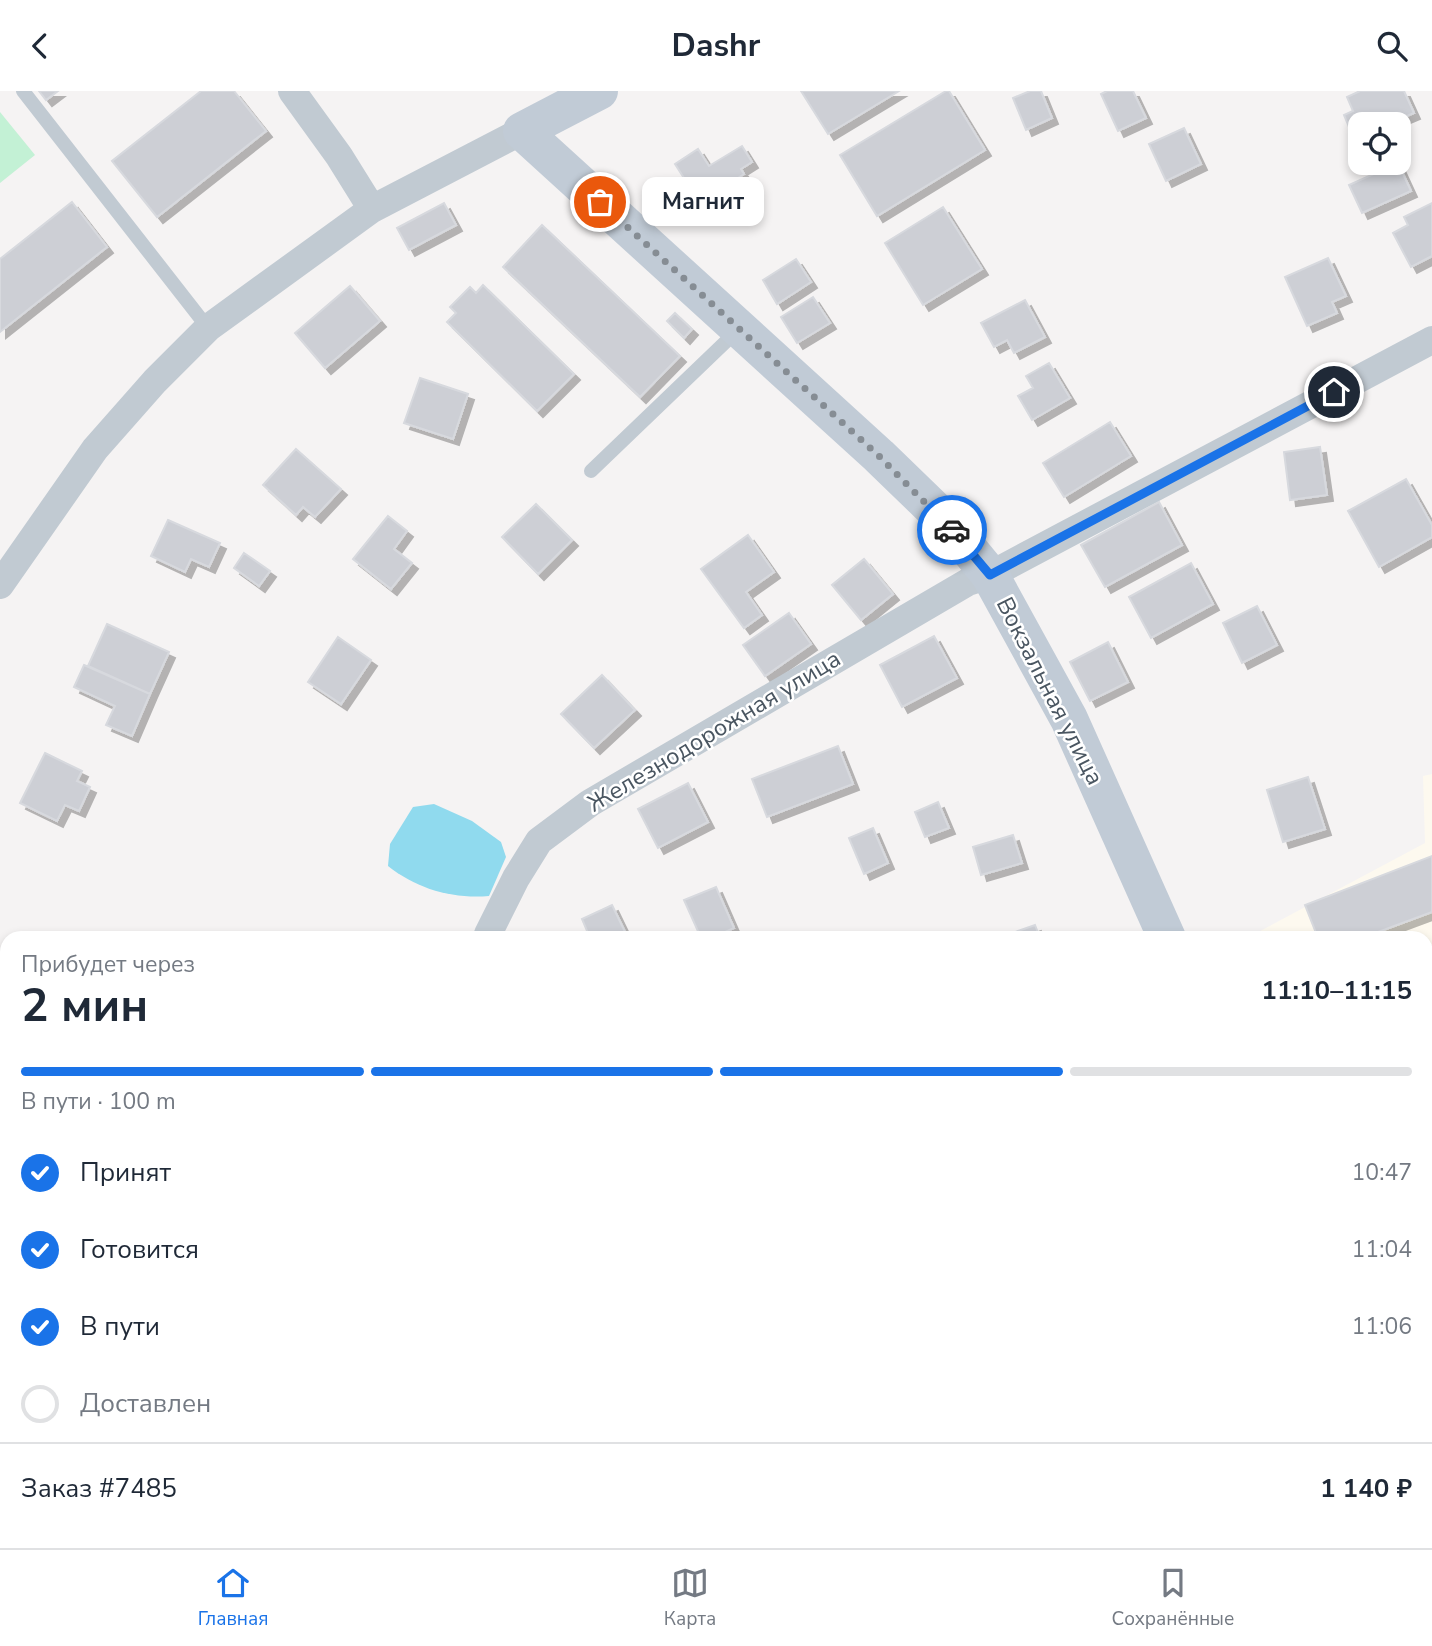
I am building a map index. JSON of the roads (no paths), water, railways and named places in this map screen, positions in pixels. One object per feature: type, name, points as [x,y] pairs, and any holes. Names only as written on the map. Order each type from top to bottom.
[{"type":"street","points":[[292,91],[339,156],[372,209]]},
{"type":"street","points":[[0,584],[95,449],[155,381],[208,328],[372,209],[599,91]]},
{"type":"street","name":"Вокзальная улица","points":[[522,131],[898,474],[943,518],[990,575],[1069,719],[1164,931]]},
{"type":"street","name":"Железнодорожная улица","points":[[490,931],[516,878],[539,841],[590,803],[968,582],[990,575],[1432,340]]},
{"type":"lane","points":[[23,91],[208,328]]},
{"type":"lane","points":[[592,471],[739,328]]},
{"type":"water","points":[[434,804],[472,821],[501,842],[506,857],[489,896],[462,896],[436,891],[411,881],[388,866],[390,844],[413,807]]},
{"type":"place","name":"Магнит","points":[[600,202]]}]
